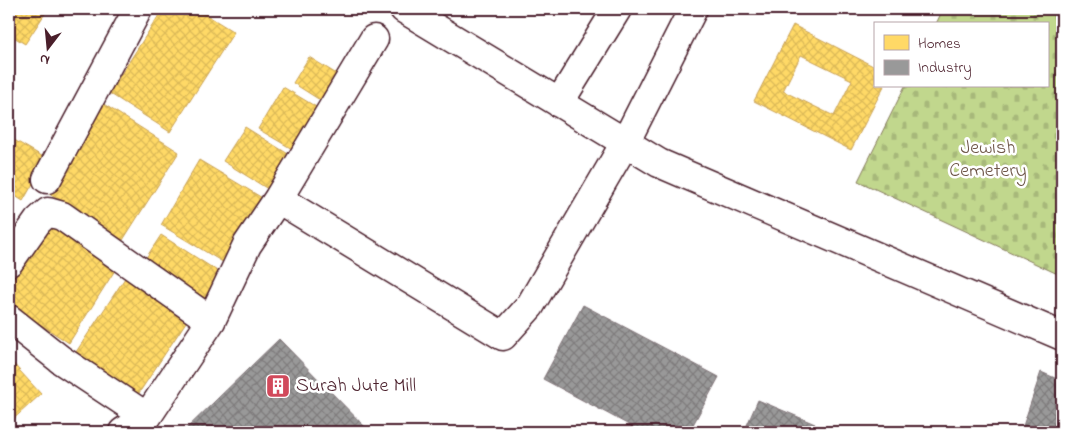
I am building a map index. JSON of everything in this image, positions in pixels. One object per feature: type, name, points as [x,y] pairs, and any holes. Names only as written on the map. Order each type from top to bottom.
[{"type":"street","points":[[46,179],[138,9]]},
{"type":"street","points":[[404,9],[435,16],[559,102],[658,163],[1062,336]]},
{"type":"street","points":[[559,102],[617,9]]},
{"type":"street","points":[[278,199],[503,336],[530,306],[624,143],[694,9]]},
{"type":"street","points":[[123,432],[147,417],[211,321],[247,245],[278,199],[374,39]]},
{"type":"street","points":[[9,262],[38,221],[48,212],[62,216],[211,321]]},
{"type":"street","points":[[9,319],[61,360],[147,417]]},
{"type":"green space","name":"Jewish Cemetery","points":[[943,9],[1062,9],[1062,276],[858,181],[904,88],[1048,88],[1048,22],[937,22]]},
{"type":"building: Homes","points":[[9,9],[48,9],[25,44],[9,34]]},
{"type":"building: Homes","points":[[163,9],[197,9],[234,32],[170,132],[109,93]]},
{"type":"building: Homes","points":[[793,25],[874,66],[874,88],[883,88],[851,150],[754,101]],"holes":[[[801,55],[852,80],[834,116],[783,91]]]},
{"type":"building: Homes","points":[[309,57],[348,81],[331,107],[293,83]]},
{"type":"building: Homes","points":[[283,87],[323,111],[299,153],[258,129]]},
{"type":"building: Homes","points":[[102,103],[179,152],[123,240],[46,192]]},
{"type":"building: Homes","points":[[245,127],[293,157],[271,191],[223,161]]},
{"type":"building: Homes","points":[[9,137],[47,159],[23,201],[9,192]]},
{"type":"building: Homes","points":[[199,160],[264,199],[226,264],[161,225]]},
{"type":"building: Homes","points":[[46,222],[117,267],[69,343],[9,304],[9,280]]},
{"type":"building: Homes","points":[[161,235],[222,274],[201,307],[140,267]]},
{"type":"building: Homes","points":[[127,275],[190,316],[135,399],[74,355]]},
{"type":"building: Homes","points":[[9,359],[41,394],[9,423]]},
{"type":"building: Industry","points":[[583,305],[719,377],[689,432],[642,432],[543,379]]},
{"type":"building: Industry","name":"Surah Jute Mill","points":[[279,339],[370,432],[183,432]]},
{"type":"building: Industry","points":[[1041,372],[1062,381],[1062,432],[1037,432],[1023,426]]},
{"type":"building: Industry","points":[[758,400],[815,424],[811,432],[744,432]]},
{"type":"place","name":"Surah Jute Mill","points":[[278,386]]}]
